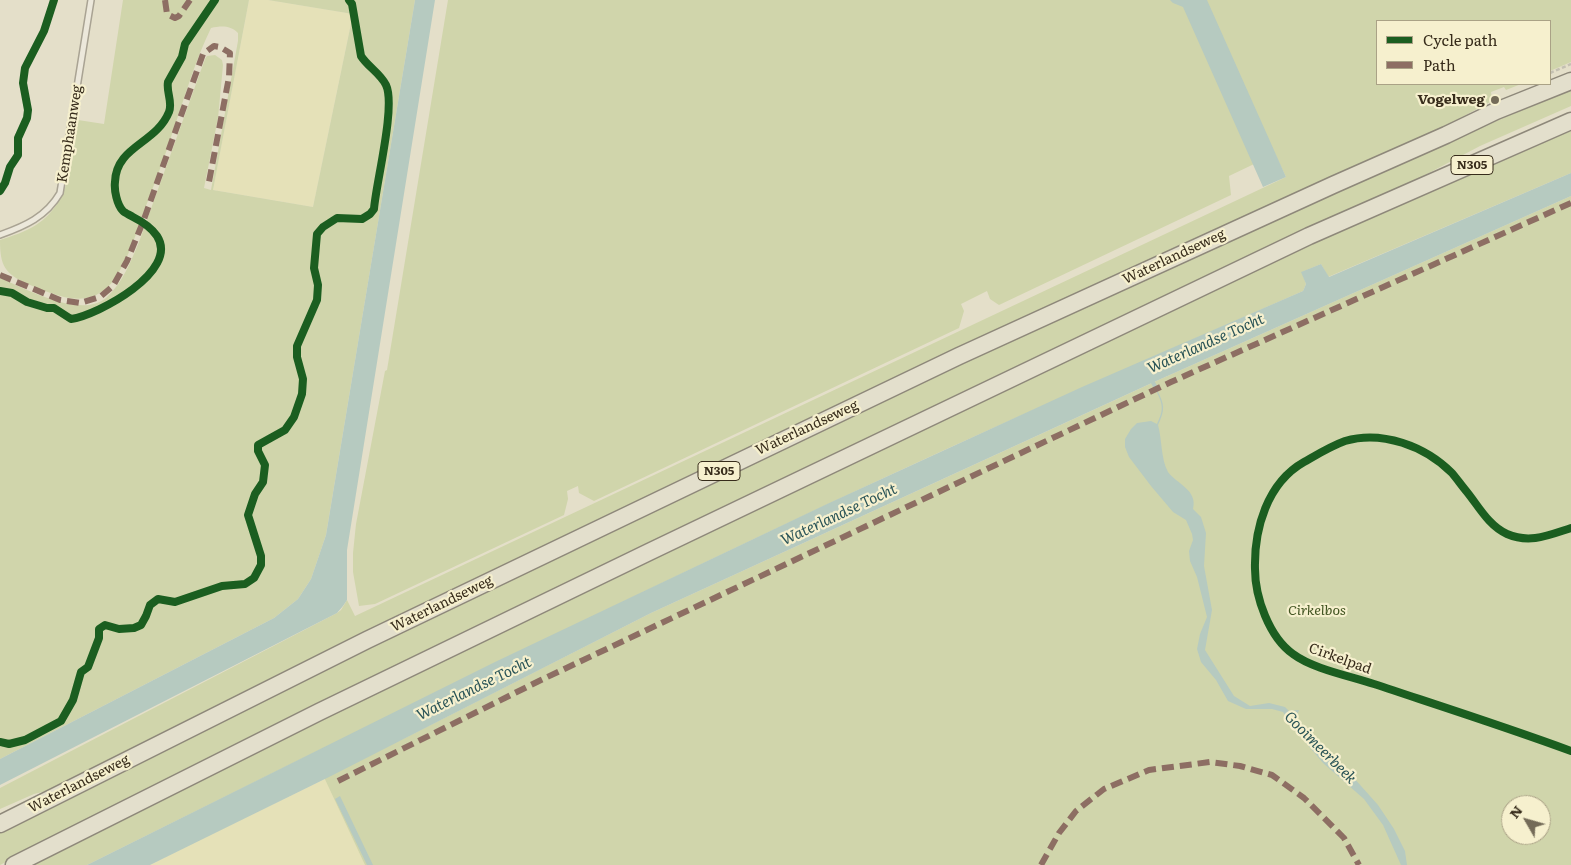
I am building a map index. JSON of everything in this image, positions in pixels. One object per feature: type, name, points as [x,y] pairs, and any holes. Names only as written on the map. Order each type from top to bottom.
[{"type":"main road","name":"Waterlandseweg","points":[[0,824],[367,640],[950,360],[1324,189],[1446,136],[1496,111],[1571,81]]},
{"type":"main road","name":"N305","points":[[14,865],[311,716],[1309,236],[1571,121]]},
{"type":"lane","name":"Kemphaanweg","points":[[0,235],[44,215],[60,193],[91,0]]},
{"type":"path","points":[[1551,73],[1571,64]]},
{"type":"shaded area","points":[[249,0],[268,0],[353,14],[313,207],[213,190]]},
{"type":"shaded area","points":[[331,776],[367,865],[150,865],[197,841]]},
{"type":"green space","points":[[123,0],[249,0],[213,190],[313,207],[353,14],[268,0],[415,0],[326,535],[311,579],[298,599],[274,618],[0,759],[0,278],[38,295],[68,304],[95,304],[106,298],[126,272],[139,242],[205,59],[207,56],[215,55],[222,60],[223,65],[218,118],[204,188],[211,190],[238,41],[238,33],[229,27],[211,28],[195,66],[167,150],[132,244],[114,280],[100,293],[86,298],[68,298],[51,293],[20,280],[9,273],[1,256],[0,240],[36,225],[57,204],[64,192],[72,164],[78,120],[104,124]]},
{"type":"green space","points":[[448,0],[1571,0],[1571,62],[1551,71],[1551,20],[1376,20],[1376,85],[1518,85],[1506,90],[1504,87],[1491,92],[1492,101],[1417,141],[55,789],[34,794],[0,809],[0,788],[337,613],[347,600],[355,616],[1286,177],[1275,154],[1229,176],[1231,195],[999,305],[990,299],[987,291],[961,304],[964,311],[959,328],[594,501],[579,493],[578,486],[567,491],[568,499],[564,515],[375,604],[359,606],[353,572],[356,524],[385,371],[387,370]]},
{"type":"green space","points":[[1571,89],[1571,106],[1480,146],[1408,184],[152,788],[0,865],[0,831],[319,671],[640,516],[1033,330],[1301,207]]},
{"type":"green space","points":[[1571,131],[1571,173],[1328,277],[1321,264],[1302,272],[1306,284],[1303,291],[887,476],[549,637],[87,865],[29,865],[322,718],[1301,247],[1488,163]]},
{"type":"green space","name":"Cirkelbos","points":[[1571,196],[1571,865],[365,865],[323,775],[407,737],[651,613],[1152,383],[1155,389],[1154,382]]},
{"type":"water","points":[[415,0],[435,0],[347,550],[347,600],[337,613],[0,785],[0,759],[274,618],[298,599],[311,579],[326,535]]},
{"type":"water","points":[[1170,0],[1207,0],[1286,177],[1263,187],[1183,7]]},
{"type":"water","name":"Waterlandse Tocht","points":[[1571,173],[1571,196],[1154,382],[651,613],[331,776],[150,865],[87,865],[495,662],[827,504],[1082,387],[1303,291],[1306,284],[1301,272],[1321,264],[1329,277]]},
{"type":"water","points":[[1156,390],[1163,404],[1163,411],[1158,425],[1166,467],[1168,472],[1190,492],[1194,502],[1193,509],[1201,517],[1206,533],[1204,566],[1212,610],[1205,650],[1234,696],[1250,706],[1269,703],[1285,707],[1289,711],[1299,710],[1295,721],[1339,769],[1353,777],[1378,805],[1394,829],[1405,851],[1407,865],[1401,865],[1383,825],[1364,799],[1323,763],[1290,724],[1283,712],[1272,709],[1246,709],[1228,701],[1216,680],[1201,662],[1197,649],[1200,634],[1207,617],[1197,577],[1190,561],[1189,551],[1193,540],[1192,534],[1186,520],[1173,512],[1151,486],[1129,457],[1125,447],[1125,439],[1137,423],[1151,421],[1157,424],[1162,407]]},
{"type":"water","points":[[340,796],[373,865],[367,865],[335,799]]},
{"type":"waterway","name":"Gooimeerbeek","points":[[1151,379],[1156,388]]},
{"type":"marked path","points":[[165,0],[167,14],[175,18],[179,16],[190,0]]},
{"type":"marked path","points":[[0,275],[60,300],[80,303],[100,297],[113,286],[127,261],[143,222],[203,54],[214,46],[230,53],[229,77],[208,187]]},
{"type":"marked path","points":[[338,781],[541,680],[1171,382],[1571,203]]},
{"type":"marked path","points":[[1041,865],[1059,833],[1076,811],[1104,789],[1149,770],[1210,762],[1240,766],[1272,775],[1304,798],[1344,838],[1359,865]]},
{"type":"cycle path","points":[[0,191],[5,183],[10,167],[18,155],[18,138],[27,118],[28,110],[23,83],[25,68],[44,31],[54,0]]},
{"type":"cycle path","points":[[0,291],[12,293],[27,302],[47,308],[54,308],[71,319],[83,316],[116,300],[147,277],[157,263],[161,249],[157,236],[152,230],[124,212],[119,205],[115,189],[117,170],[129,152],[163,123],[170,108],[168,82],[182,57],[185,44],[215,0]]},
{"type":"cycle path","points":[[0,742],[9,744],[25,740],[61,721],[73,700],[81,672],[88,667],[99,638],[99,629],[105,625],[119,629],[134,628],[141,625],[150,605],[158,599],[175,602],[222,586],[245,584],[254,578],[261,565],[261,556],[248,515],[255,494],[263,482],[265,465],[258,451],[258,445],[285,430],[294,417],[302,394],[303,379],[297,357],[297,346],[317,300],[318,285],[314,268],[317,234],[323,227],[337,218],[362,219],[374,209],[387,127],[389,110],[386,85],[361,56],[352,4],[349,0]]},
{"type":"cycle path","name":"Cirkelpad","points":[[1571,528],[1547,536],[1532,538],[1515,537],[1507,534],[1485,516],[1452,473],[1429,455],[1416,448],[1388,439],[1359,438],[1345,441],[1319,453],[1291,471],[1281,482],[1265,508],[1260,523],[1255,554],[1256,580],[1265,616],[1284,647],[1301,659],[1321,668],[1374,684],[1571,751]]},
{"type":"place","name":"Vogelweg","points":[[1495,100]]}]
